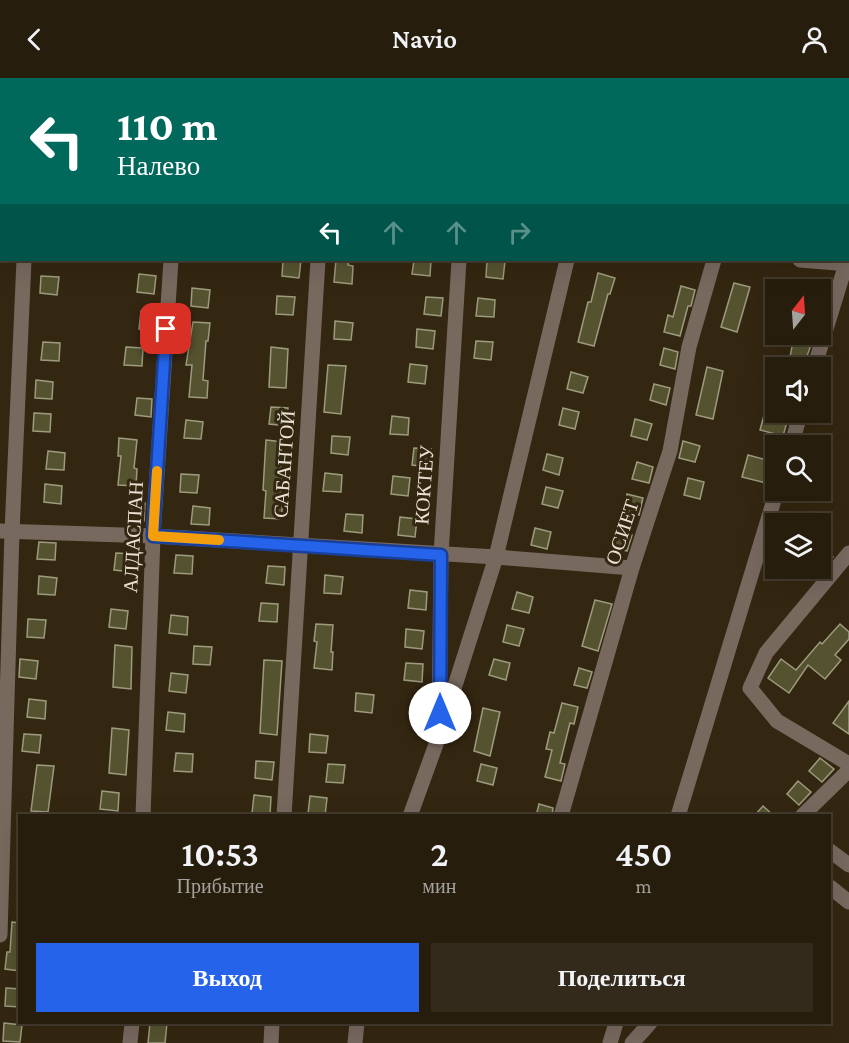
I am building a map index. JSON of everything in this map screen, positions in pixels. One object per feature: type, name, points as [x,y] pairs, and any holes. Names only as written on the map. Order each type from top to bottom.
[{"type":"street","points":[[0,935],[6,532],[24,261]]},
{"type":"street","name":"АЛДАСПАН","points":[[143,814],[153,536],[171,261]]},
{"type":"street","name":"САБАНТОЙ","points":[[284,814],[318,261]]},
{"type":"street","name":"КОКТЕУ","points":[[411,814],[439,736],[441,555],[459,261]]},
{"type":"street","points":[[439,736],[496,557],[567,261]]},
{"type":"street","name":"ОСИЕТ","points":[[562,814],[632,568],[670,451],[689,346],[714,261]]},
{"type":"street","points":[[812,261],[847,264],[817,357]]},
{"type":"street","points":[[679,814],[774,501]]},
{"type":"street","points":[[6,532],[153,536],[496,557],[632,568]]},
{"type":"street","points":[[849,553],[766,653],[750,688],[777,720],[849,764]]},
{"type":"street","points":[[804,814],[849,770]]},
{"type":"street","points":[[831,852],[849,865]]},
{"type":"street","points":[[831,887],[849,902]]},
{"type":"street","points":[[130,1043],[132,1024]]},
{"type":"street","points":[[271,1043],[272,1024]]},
{"type":"street","points":[[355,1043],[357,1024]]},
{"type":"street","points":[[610,1043],[616,1024]]},
{"type":"street","points":[[632,1043],[649,1024]]},
{"type":"building","points":[[283,261],[301,261],[299,278],[282,276]]},
{"type":"building","points":[[336,261],[349,261],[348,265],[353,266],[352,284],[334,282]]},
{"type":"building","points":[[414,261],[431,261],[430,276],[412,274]]},
{"type":"building","points":[[487,261],[505,261],[503,279],[486,277]]},
{"type":"building","points":[[598,273],[615,278],[610,294],[608,294],[594,346],[578,342]]},
{"type":"building","points":[[139,274],[156,276],[154,294],[137,292]]},
{"type":"building","points":[[41,276],[59,277],[57,295],[40,293]]},
{"type":"building","points":[[734,283],[750,287],[737,332],[721,327]]},
{"type":"building","points":[[681,286],[695,290],[680,336],[664,332],[668,315],[673,317]]},
{"type":"building","points":[[192,288],[210,290],[208,308],[191,306]]},
{"type":"building","points":[[277,296],[295,297],[293,315],[276,314]]},
{"type":"building","points":[[426,297],[443,298],[441,316],[424,314]]},
{"type":"building","points":[[478,298],[495,300],[494,317],[476,316]]},
{"type":"building","points":[[141,311],[158,312],[156,330],[139,329]]},
{"type":"building","points":[[335,321],[353,323],[351,340],[334,339]]},
{"type":"building","points":[[193,322],[210,323],[203,380],[208,381],[207,398],[189,397],[192,365],[186,365]]},
{"type":"building","points":[[417,329],[435,331],[433,349],[416,347]]},
{"type":"building","points":[[476,341],[493,342],[491,360],[474,358]]},
{"type":"building","points":[[43,342],[60,343],[59,361],[41,360]]},
{"type":"building","points":[[792,345],[811,345],[807,357],[790,357]]},
{"type":"building","points":[[126,347],[143,348],[142,366],[124,365]]},
{"type":"building","points":[[271,347],[288,349],[286,388],[269,387]]},
{"type":"building","points":[[664,348],[678,352],[675,369],[660,365]]},
{"type":"building","points":[[410,364],[427,366],[425,384],[408,382]]},
{"type":"building","points":[[328,365],[346,366],[341,414],[324,412]]},
{"type":"building","points":[[707,367],[723,371],[713,419],[696,415]]},
{"type":"building","points":[[571,372],[588,377],[583,393],[567,389]]},
{"type":"building","points":[[36,380],[53,382],[52,399],[35,398]]},
{"type":"building","points":[[654,384],[670,388],[666,405],[650,400]]},
{"type":"building","points":[[137,398],[152,399],[151,417],[135,415]]},
{"type":"building","points":[[271,407],[288,408],[287,426],[269,424]]},
{"type":"building","points":[[563,408],[579,412],[575,429],[559,425]]},
{"type":"building","points":[[765,412],[765,423],[787,423],[783,435],[760,430]]},
{"type":"building","points":[[34,413],[51,414],[50,432],[33,431]]},
{"type":"building","points":[[392,416],[409,418],[408,435],[390,434]]},
{"type":"building","points":[[635,419],[652,424],[647,440],[631,436]]},
{"type":"building","points":[[186,420],[203,422],[201,439],[184,438]]},
{"type":"building","points":[[332,436],[350,437],[348,455],[331,453]]},
{"type":"building","points":[[119,438],[137,440],[134,468],[137,469],[136,486],[118,485],[121,456],[118,456]]},
{"type":"building","points":[[266,440],[283,442],[280,474],[282,474],[280,501],[283,502],[281,519],[264,518]]},
{"type":"building","points":[[683,441],[700,446],[695,462],[679,458]]},
{"type":"building","points":[[414,448],[431,449],[429,467],[412,465]]},
{"type":"building","points":[[48,451],[65,453],[64,470],[46,469]]},
{"type":"building","points":[[547,454],[563,458],[559,475],[543,470]]},
{"type":"building","points":[[748,455],[765,459],[765,483],[742,477]]},
{"type":"building","points":[[637,462],[653,467],[649,483],[632,479]]},
{"type":"building","points":[[325,473],[342,475],[341,492],[323,491]]},
{"type":"building","points":[[181,474],[199,475],[197,493],[180,492]]},
{"type":"building","points":[[393,476],[410,478],[408,496],[391,494]]},
{"type":"building","points":[[688,478],[704,482],[700,499],[684,495]]},
{"type":"building","points":[[45,484],[62,486],[61,504],[44,502]]},
{"type":"building","points":[[546,487],[563,491],[558,508],[542,504]]},
{"type":"building","points":[[627,494],[643,498],[639,515],[623,511]]},
{"type":"building","points":[[131,502],[145,503],[144,521],[130,520]]},
{"type":"building","points":[[193,506],[210,508],[209,525],[191,524]]},
{"type":"building","points":[[346,514],[363,515],[362,533],[344,531]]},
{"type":"building","points":[[400,517],[417,519],[415,537],[398,535]]},
{"type":"building","points":[[535,528],[551,532],[547,549],[531,545]]},
{"type":"building","points":[[616,531],[632,535],[627,551],[612,547]]},
{"type":"building","points":[[39,542],[56,543],[55,560],[37,559]]},
{"type":"building","points":[[116,553],[133,554],[132,572],[114,570]]},
{"type":"building","points":[[176,555],[193,556],[192,574],[174,573]]},
{"type":"building","points":[[268,566],[285,567],[284,585],[266,583]]},
{"type":"building","points":[[325,575],[343,577],[341,594],[324,593]]},
{"type":"building","points":[[39,576],[57,578],[55,595],[38,594]]},
{"type":"building","points":[[410,590],[427,592],[426,610],[408,608]]},
{"type":"building","points":[[517,592],[533,597],[529,613],[512,609]]},
{"type":"building","points":[[595,600],[612,604],[598,651],[582,646]]},
{"type":"building","points":[[261,603],[278,604],[277,622],[259,621]]},
{"type":"building","points":[[111,609],[128,611],[126,629],[109,627]]},
{"type":"building","points":[[171,615],[188,617],[187,635],[169,633]]},
{"type":"building","points":[[28,619],[46,620],[44,638],[27,637]]},
{"type":"building","points":[[316,624],[333,625],[332,670],[314,668],[317,642],[314,641]]},
{"type":"building","points":[[840,624],[849,632],[849,639],[835,655],[841,660],[825,679],[808,665],[789,693],[768,678],[781,659],[796,670],[820,642],[822,644]]},
{"type":"building","points":[[507,625],[524,629],[519,646],[503,642]]},
{"type":"building","points":[[406,629],[424,631],[422,649],[405,647]]},
{"type":"building","points":[[115,645],[132,647],[131,689],[113,687]]},
{"type":"building","points":[[194,646],[212,647],[210,665],[193,664]]},
{"type":"building","points":[[20,659],[38,661],[36,679],[19,677]]},
{"type":"building","points":[[494,659],[510,663],[506,680],[489,675]]},
{"type":"building","points":[[264,660],[282,661],[277,735],[260,733]]},
{"type":"building","points":[[406,663],[423,664],[422,682],[404,680]]},
{"type":"building","points":[[579,668],[592,672],[587,688],[574,685]]},
{"type":"building","points":[[171,673],[188,675],[186,693],[169,691]]},
{"type":"building","points":[[356,693],[374,695],[372,713],[355,711]]},
{"type":"building","points":[[29,699],[46,701],[45,719],[27,717]]},
{"type":"building","points":[[849,701],[849,734],[833,723]]},
{"type":"building","points":[[562,703],[578,707],[574,724],[570,723],[560,763],[565,764],[561,781],[545,777],[552,750],[546,749],[550,732],[554,733]]},
{"type":"building","points":[[483,708],[500,712],[490,756],[474,751]]},
{"type":"building","points":[[168,712],[185,714],[184,732],[166,730]]},
{"type":"building","points":[[112,728],[129,730],[126,775],[109,773]]},
{"type":"building","points":[[24,734],[41,735],[39,753],[22,751]]},
{"type":"building","points":[[310,734],[328,736],[326,753],[309,752]]},
{"type":"building","points":[[176,753],[193,754],[192,772],[174,771]]},
{"type":"building","points":[[820,758],[834,769],[822,782],[809,771]]},
{"type":"building","points":[[256,761],[274,762],[272,780],[255,778]]},
{"type":"building","points":[[328,764],[345,765],[343,783],[326,782]]},
{"type":"building","points":[[481,764],[497,768],[493,785],[477,781]]},
{"type":"building","points":[[37,765],[54,766],[48,812],[31,811]]},
{"type":"building","points":[[798,781],[811,792],[799,805],[787,794]]},
{"type":"building","points":[[102,791],[119,793],[118,811],[100,809]]},
{"type":"building","points":[[254,795],[271,797],[270,814],[252,813]]},
{"type":"building","points":[[310,796],[327,798],[325,814],[308,814]]},
{"type":"building","points":[[539,804],[553,808],[552,814],[536,814]]},
{"type":"building","points":[[763,806],[772,814],[756,814]]},
{"type":"building","points":[[12,922],[18,923],[18,971],[5,969],[7,952],[10,952]]},
{"type":"building","points":[[6,988],[18,989],[18,1007],[5,1006]]},
{"type":"building","points":[[4,1023],[22,1025],[20,1042],[3,1041]]},
{"type":"building","points":[[150,1024],[167,1024],[165,1043],[148,1043]]},
{"type":"slow traffic","points":[[157,471],[153,536],[219,540]]},
{"type":"route","points":[[166,329],[153,536],[441,555],[440,713]]}]
